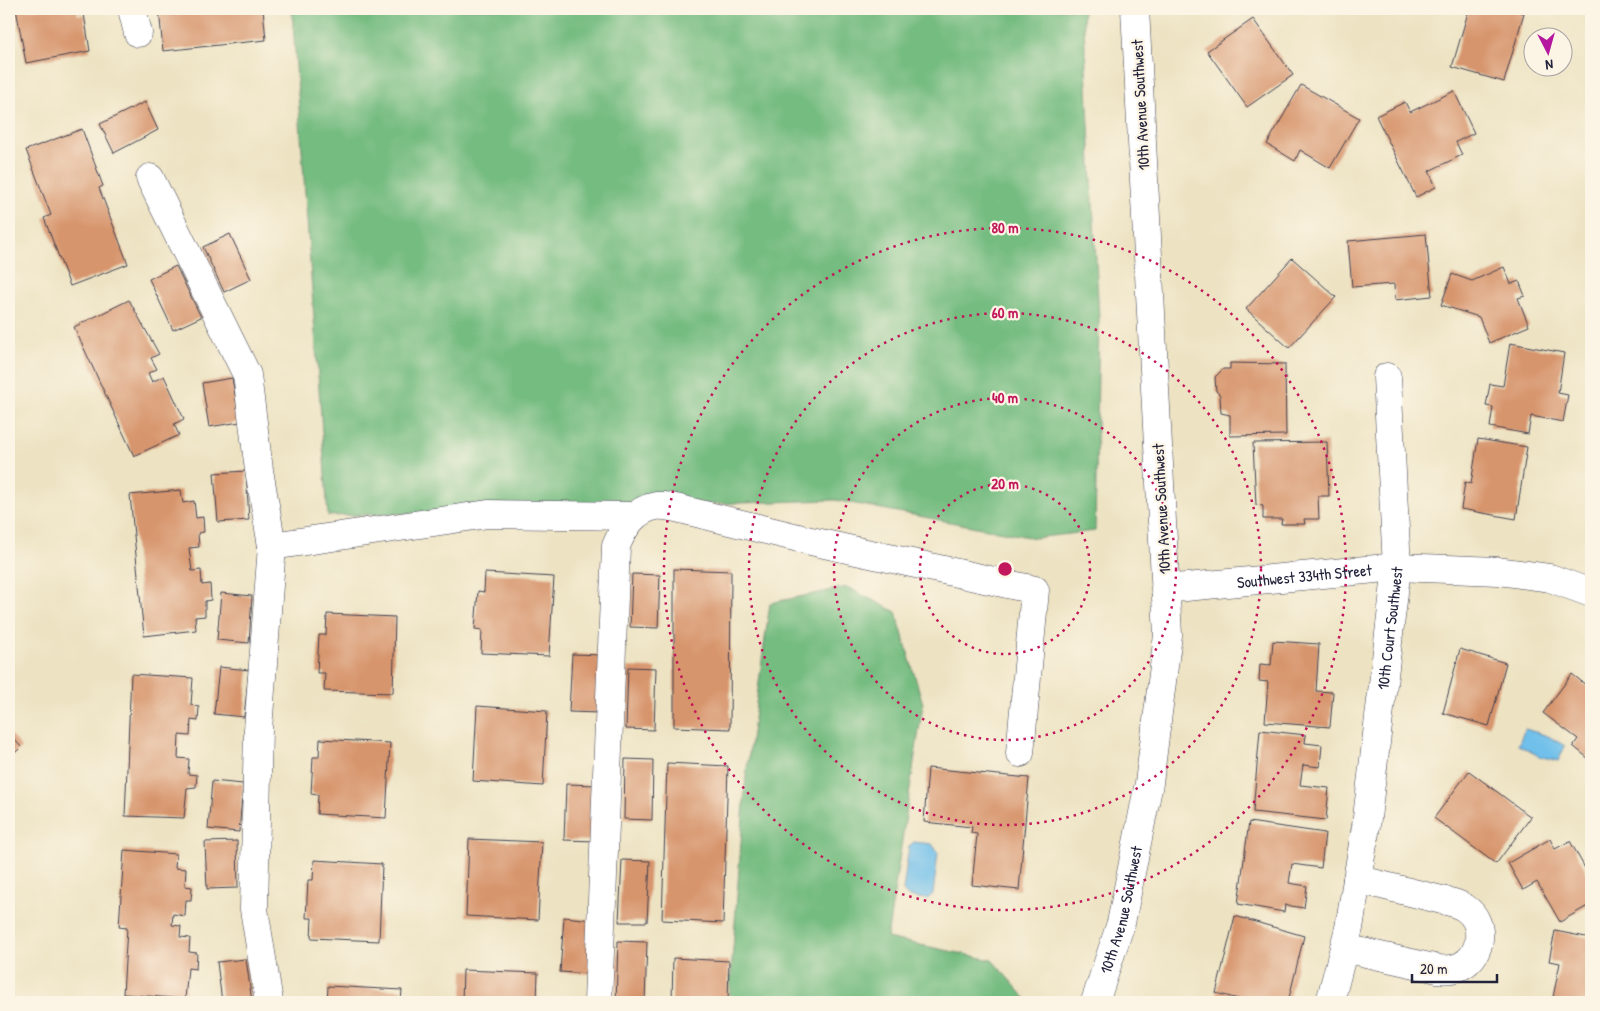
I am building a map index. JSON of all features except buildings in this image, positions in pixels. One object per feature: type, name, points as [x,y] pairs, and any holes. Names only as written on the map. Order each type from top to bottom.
[{"type":"street","name":"10th Avenue Southwest","points":[[1095,1002],[1121,923],[1149,783],[1168,635],[1135,9]]},
{"type":"street","points":[[150,178],[247,375],[259,470],[272,546],[258,729],[254,909],[268,1002]]},
{"type":"street","name":"10th Court Southwest","points":[[1330,1002],[1344,948],[1367,816],[1397,567],[1387,377]]},
{"type":"street","points":[[272,546],[488,514],[632,516],[657,505],[1035,590],[1020,752]]},
{"type":"street","points":[[598,1002],[616,546],[632,516]]},
{"type":"street","name":"Southwest 334th Street","points":[[1165,589],[1397,567],[1498,571],[1550,578],[1591,593]]},
{"type":"street","points":[[1344,948],[1449,970],[1461,966],[1470,960],[1477,950],[1480,938],[1476,921],[1465,908],[1454,903],[1357,879]]},
{"type":"green space","points":[[292,9],[1083,9],[1099,319],[1095,531],[1034,538],[835,500],[328,516]]},
{"type":"green space","points":[[847,587],[896,612],[923,704],[887,938],[992,960],[1029,1002],[729,1002],[746,776],[770,603]]},
{"type":"water","points":[[1525,729],[1548,736],[1565,746],[1558,761],[1539,756],[1518,745]]},
{"type":"water","points":[[914,842],[932,844],[938,853],[933,894],[927,899],[909,897],[903,891],[909,846]]}]
